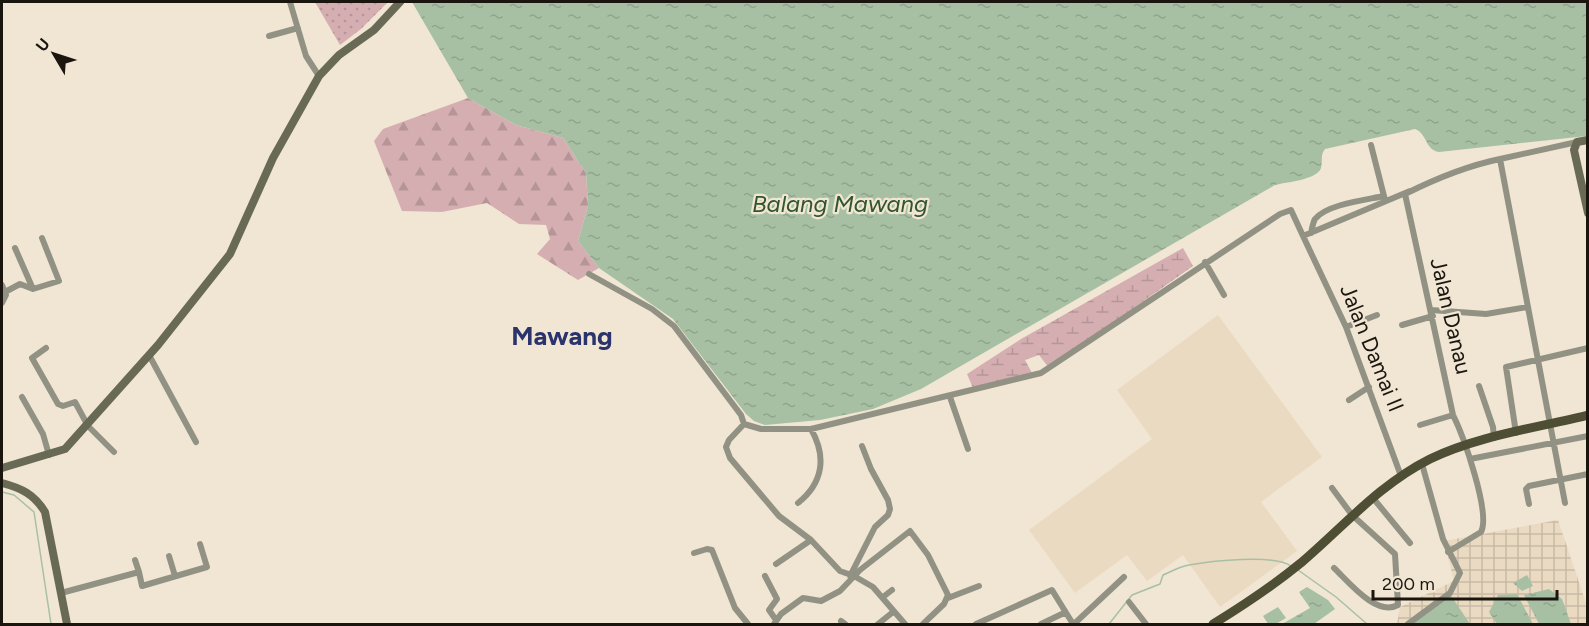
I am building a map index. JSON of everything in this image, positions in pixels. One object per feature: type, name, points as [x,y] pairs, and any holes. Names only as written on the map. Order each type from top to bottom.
[{"type":"main road","points":[[1213,624],[1255,599],[1301,563],[1352,514],[1401,476],[1422,464],[1467,444],[1587,415]]},
{"type":"street","points":[[290,2],[308,61],[318,75]]},
{"type":"street","points":[[2,468],[50,456],[66,449],[149,355],[230,254],[273,158],[318,75],[339,55],[374,30],[400,2]]},
{"type":"street","points":[[269,36],[298,28]]},
{"type":"street","points":[[1311,233],[1316,218],[1350,202],[1384,198],[1408,192],[1448,173],[1587,140]]},
{"type":"street","points":[[1577,142],[1574,153],[1587,213]]},
{"type":"street","points":[[1372,147],[1384,198]]},
{"type":"street","points":[[1500,159],[1565,503]]},
{"type":"street","name":"Jalan Danau","points":[[1408,192],[1454,415],[1467,444],[1484,527],[1474,537],[1448,552]]},
{"type":"street","points":[[1303,236],[1384,198]]},
{"type":"street","name":"Jalan Damai II","points":[[1205,262],[1287,211],[1294,213],[1346,327],[1401,476]]},
{"type":"street","points":[[5,292],[20,284],[33,289],[59,281],[42,238]]},
{"type":"street","points":[[15,248],[33,289]]},
{"type":"street","points":[[744,424],[761,429],[811,429],[1041,373],[1118,324],[1205,262],[1224,295]]},
{"type":"street","points":[[589,274],[652,309],[674,326],[741,414],[744,424]]},
{"type":"street","points":[[2,285],[6,298],[2,303]]},
{"type":"street","points":[[1402,325],[1432,313],[1486,314],[1528,307]]},
{"type":"street","points":[[1346,327],[1377,315]]},
{"type":"street","points":[[46,348],[33,356],[32,361],[58,404],[63,406],[75,402],[88,426],[114,452]]},
{"type":"street","points":[[1516,433],[1506,367],[1587,348]]},
{"type":"street","points":[[149,355],[196,442]]},
{"type":"street","points":[[1479,386],[1493,427],[1494,438]]},
{"type":"street","points":[[1349,400],[1369,387]]},
{"type":"street","points":[[21,397],[43,434],[50,456]]},
{"type":"street","points":[[950,397],[968,449]]},
{"type":"street","points":[[1420,425],[1454,415]]},
{"type":"street","points":[[744,424],[726,443],[730,458],[767,504],[811,540],[835,567],[883,597],[905,624]]},
{"type":"street","points":[[798,503],[814,486],[822,468],[818,441],[811,429]]},
{"type":"street","points":[[1470,459],[1587,436]]},
{"type":"street","points":[[765,576],[777,599],[769,610],[775,623],[802,598],[821,601],[840,591],[852,576],[874,526],[888,515],[890,509],[888,500],[871,469],[862,446]]},
{"type":"street","points":[[1408,624],[1450,593],[1460,573],[1448,552],[1422,464]]},
{"type":"street","points":[[1529,504],[1527,488],[1587,474]]},
{"type":"street","points":[[2,483],[27,492],[36,498],[45,512],[67,624]]},
{"type":"street","points":[[1332,488],[1352,514],[1395,554],[1398,605],[1386,607],[1371,601],[1334,568]]},
{"type":"street","points":[[1373,498],[1410,543]]},
{"type":"street","points":[[852,576],[910,531],[938,573],[948,598]]},
{"type":"street","points":[[776,564],[811,540]]},
{"type":"street","points":[[135,560],[142,586],[207,567],[200,544]]},
{"type":"street","points":[[694,553],[707,549],[712,550],[735,608],[748,624]]},
{"type":"street","points":[[169,555],[175,576]]},
{"type":"street","points":[[61,593],[139,572]]},
{"type":"street","points":[[976,624],[1050,590],[1055,594],[1064,613],[1074,624],[1124,577]]},
{"type":"street","points":[[922,624],[948,598],[979,586]]},
{"type":"street","points":[[883,597],[892,590]]},
{"type":"street","points":[[1129,602],[1146,624]]},
{"type":"street","points":[[878,624],[893,612]]},
{"type":"street","points":[[1041,624],[1064,613]]},
{"type":"shaded area","points":[[1218,315],[1322,457],[1261,502],[1297,551],[1220,607],[1183,555],[1147,581],[1127,555],[1075,593],[1029,530],[1152,439],[1117,390]]},
{"type":"shaded area","points":[[1558,520],[1587,606],[1587,624],[1397,624],[1400,607],[1454,581],[1444,541]]},
{"type":"green space","points":[[315,2],[388,2],[361,29],[340,45]]},
{"type":"green space","points":[[468,98],[516,125],[563,138],[586,173],[588,206],[578,241],[599,268],[578,280],[537,254],[550,239],[546,225],[519,224],[487,203],[442,212],[402,211],[374,141],[383,129]]},
{"type":"green space","points":[[1183,248],[1193,266],[1049,368],[1039,355],[1025,360],[1032,373],[973,388],[967,374],[1021,339]]},
{"type":"water","name":"Balang Mawang","points":[[412,2],[1587,2],[1587,136],[1439,152],[1434,151],[1422,134],[1415,129],[1325,149],[1321,168],[1314,175],[1275,185],[921,389],[873,409],[820,420],[765,425],[754,421],[746,414],[673,319],[599,268],[578,241],[588,206],[586,173],[563,138],[516,125],[468,98]]},
{"type":"water","points":[[1527,575],[1533,586],[1522,591],[1513,583]]},
{"type":"water","points":[[1307,587],[1328,600],[1335,609],[1314,624],[1282,624],[1310,608],[1299,592]]},
{"type":"water","points":[[1549,589],[1562,599],[1571,624],[1539,624],[1524,595]]},
{"type":"water","points":[[1450,594],[1470,624],[1411,624]]},
{"type":"water","points":[[1517,594],[1533,624],[1497,624],[1489,612],[1498,595]]},
{"type":"water","points":[[1278,607],[1286,618],[1276,624],[1268,624],[1263,616]]},
{"type":"waterway","points":[[2,492],[14,495],[34,512],[51,624]]},
{"type":"waterway","points":[[1109,624],[1132,595],[1160,584],[1163,575],[1182,567],[1257,559],[1282,562],[1291,566]]},
{"type":"waterway","points":[[1298,570],[1336,597],[1367,624]]},
{"type":"district","name":"Mawang","points":[[562,336]]}]
